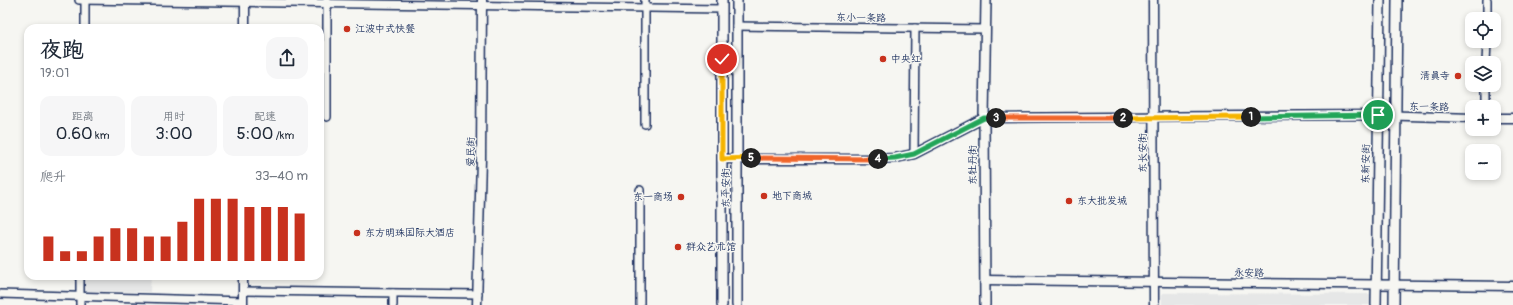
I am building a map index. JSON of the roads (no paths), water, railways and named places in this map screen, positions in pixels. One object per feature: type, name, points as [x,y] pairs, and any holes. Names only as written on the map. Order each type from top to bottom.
[{"type":"main road","name":"东平安街","points":[[737,0],[737,305]]},
{"type":"main road","name":"东牡丹街","points":[[985,305],[984,118],[986,0]]},
{"type":"main road","name":"东新安街","points":[[1376,305],[1380,0]]},
{"type":"main road","points":[[1394,305],[1397,0]]},
{"type":"main road","name":"东平安街","points":[[722,5],[722,305]]},
{"type":"street","points":[[79,0],[482,3],[645,8],[722,5]]},
{"type":"street","points":[[85,0],[85,24]]},
{"type":"street","points":[[645,0],[645,124]]},
{"type":"street","name":"东长安街","points":[[1153,0],[1154,305]]},
{"type":"street","points":[[1487,0],[1487,12]]},
{"type":"street","points":[[245,1],[245,24]]},
{"type":"street","points":[[327,2],[327,117]]},
{"type":"street","name":"爱民街","points":[[477,305],[481,159],[482,3]]},
{"type":"street","name":"东小一条路","points":[[736,26],[985,29]]},
{"type":"street","points":[[914,154],[915,28]]},
{"type":"street","name":"东一条路","points":[[722,159],[895,158],[914,154],[984,118],[1378,115],[1465,118]]},
{"type":"street","points":[[1501,118],[1513,118]]},
{"type":"street","points":[[640,190],[640,305]]},
{"type":"street","points":[[80,280],[80,305]]},
{"type":"street","points":[[0,294],[243,303],[243,280]]},
{"type":"street","name":"永安路","points":[[985,280],[1513,286]]},
{"type":"street","points":[[243,291],[478,294]]},
{"type":"street","points":[[393,293],[393,305]]},
{"type":"place","name":"江波中式快餐","points":[[347,29]]},
{"type":"place","name":"中央红","points":[[883,59]]},
{"type":"place","name":"清真寺","points":[[1458,76]]},
{"type":"place","name":"地下商城","points":[[764,196]]},
{"type":"place","name":"东一商场","points":[[681,197]]},
{"type":"place","name":"东大批发城","points":[[1069,201]]},
{"type":"place","name":"东方明珠国际大酒店","points":[[357,233]]},
{"type":"place","name":"群众艺术馆","points":[[678,247]]}]
